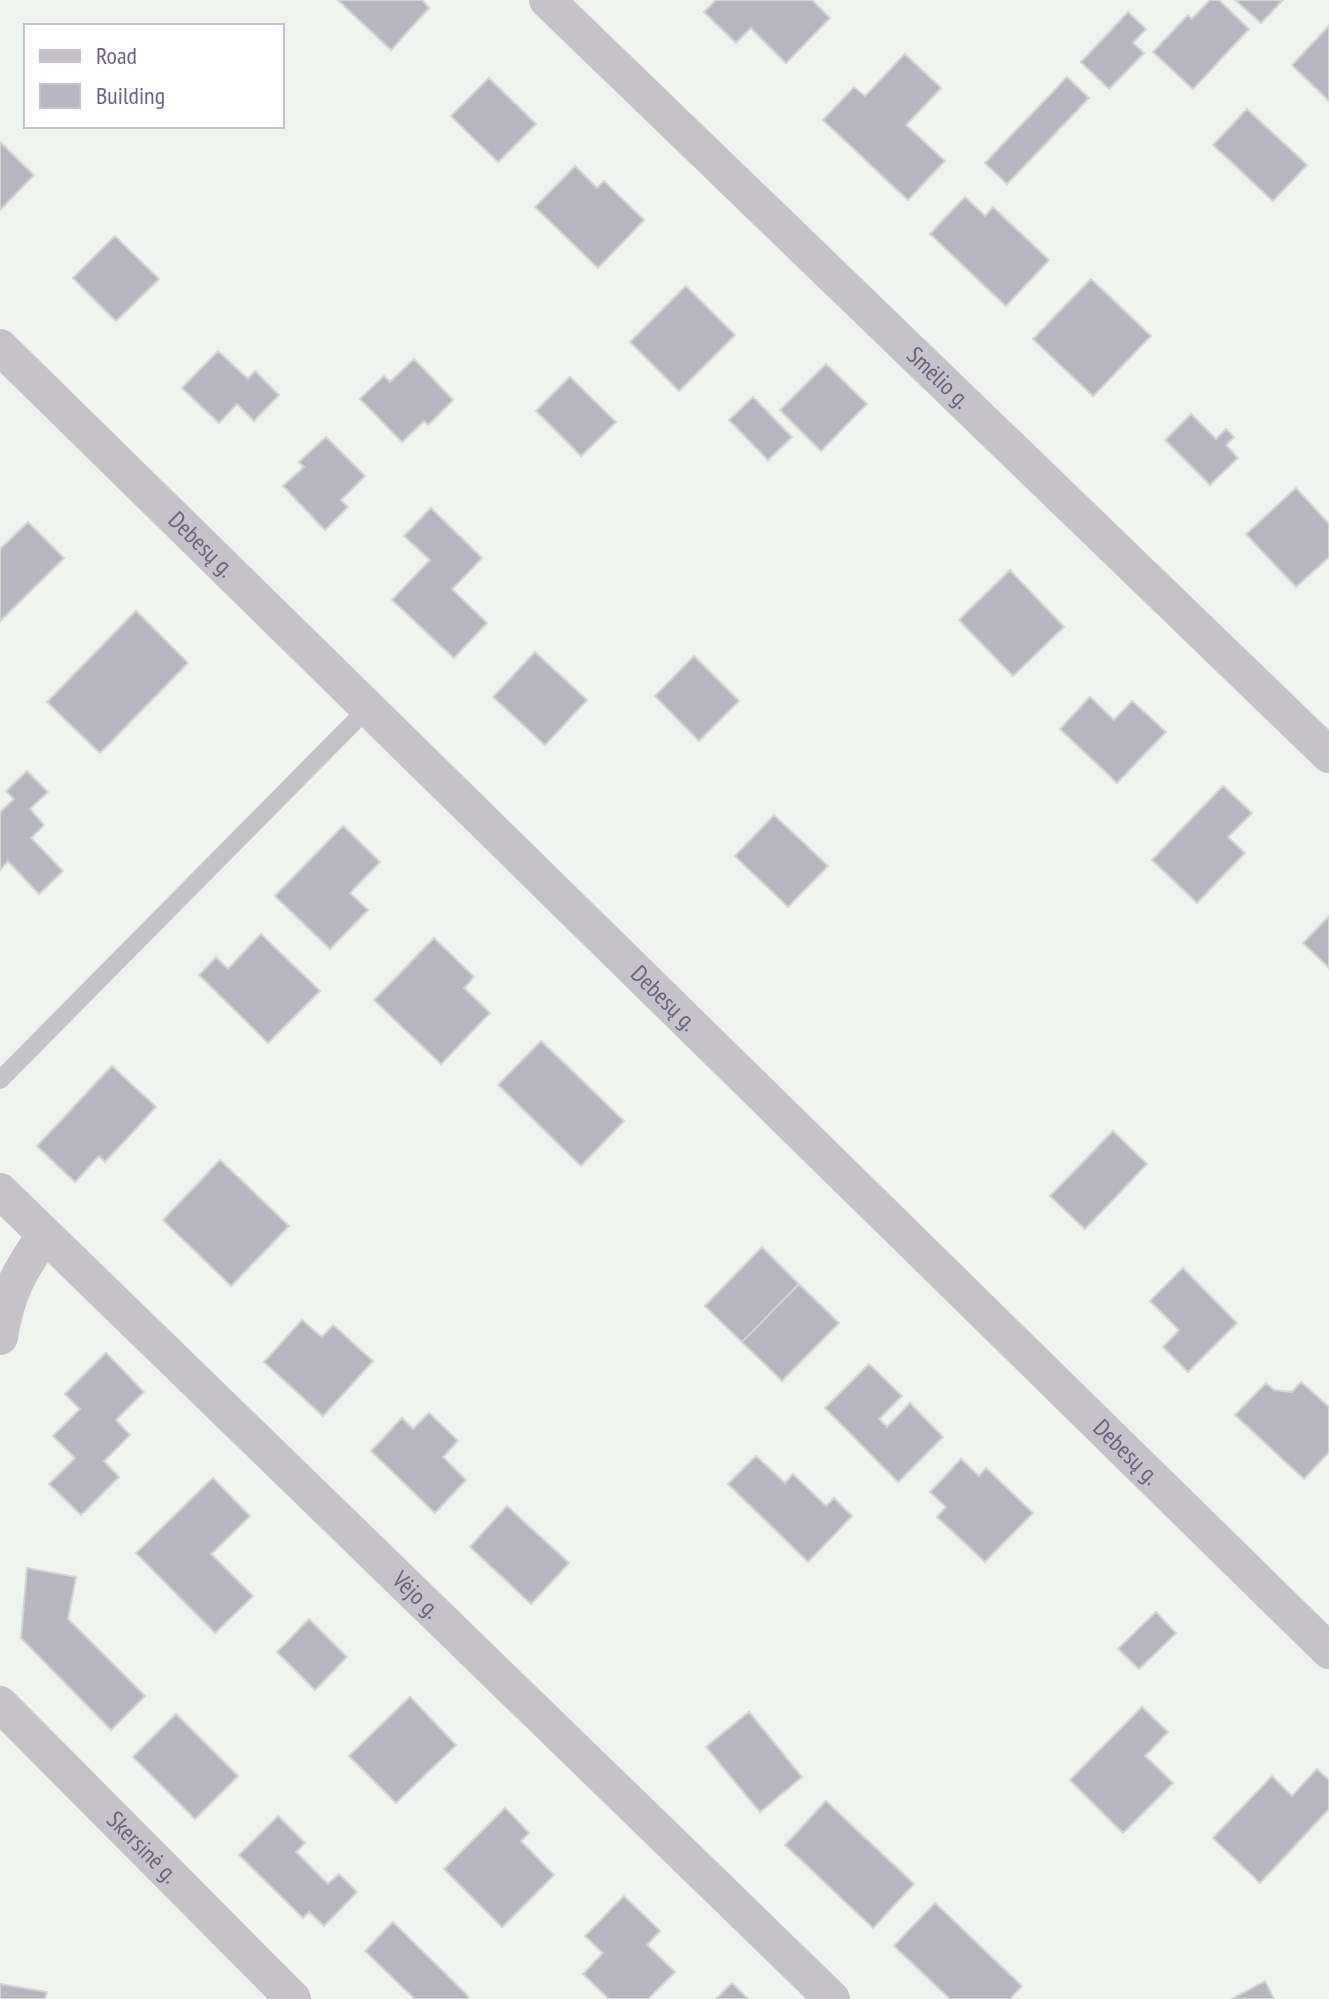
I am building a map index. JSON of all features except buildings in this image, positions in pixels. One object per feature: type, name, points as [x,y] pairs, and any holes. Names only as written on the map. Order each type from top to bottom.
[{"type":"street","name":"Smėlio g.","points":[[547,0],[1329,755]]},
{"type":"street","name":"Debesų g.","points":[[0,347],[1329,1651]]},
{"type":"street","name":"Vėjo g.","points":[[0,1191],[832,1999]]},
{"type":"street","points":[[0,1337],[5,1305],[21,1268],[45,1235]]},
{"type":"street","name":"Skersinė g.","points":[[0,1704],[286,1996]]},
{"type":"lane","points":[[0,1080],[369,707]]}]
